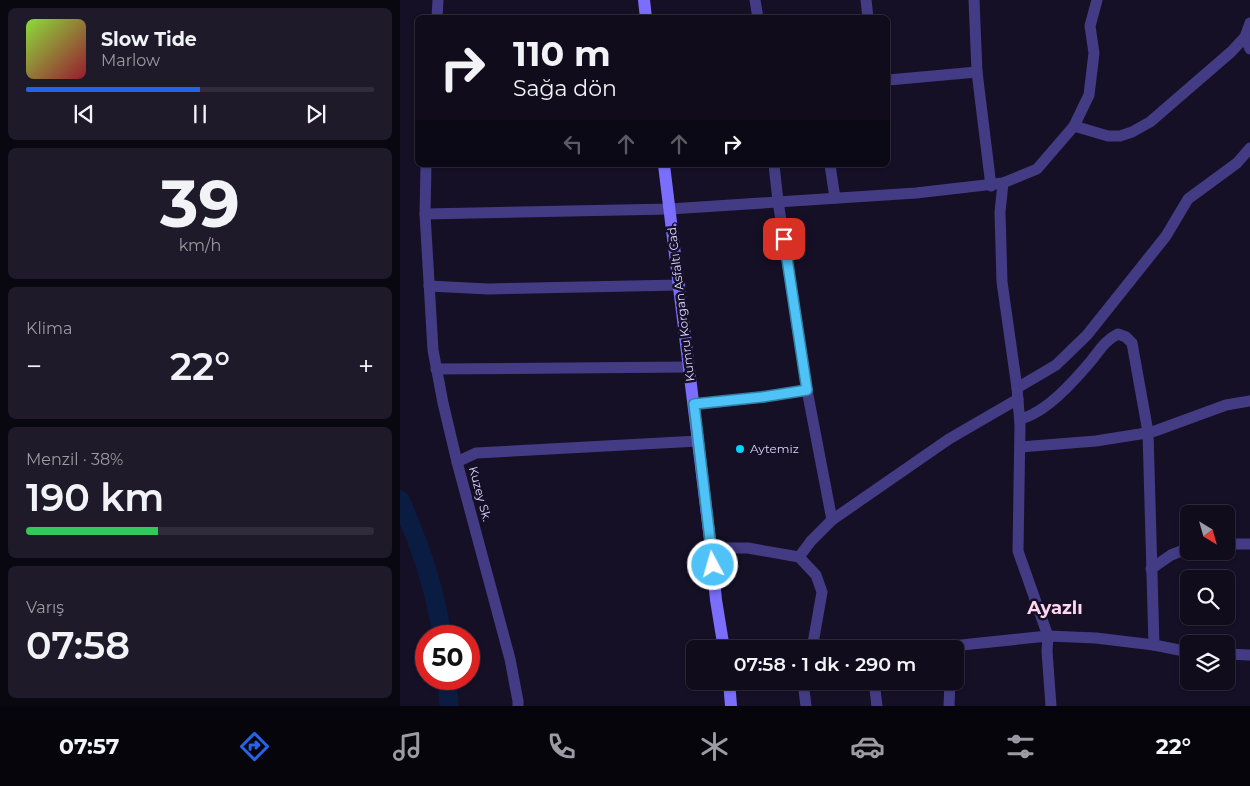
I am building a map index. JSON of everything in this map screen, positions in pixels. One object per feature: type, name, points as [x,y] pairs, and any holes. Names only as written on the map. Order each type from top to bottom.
[{"type":"main road","points":[[644,0],[646,15]]},
{"type":"main road","name":"Kumru Korgan Asfaltı Cad.","points":[[664,167],[680,285],[716,600],[723,640]]},
{"type":"main road","points":[[730,690],[731,706]]},
{"type":"street","points":[[437,15],[438,0]]},
{"type":"street","points":[[756,0],[758,15]]},
{"type":"street","points":[[866,0],[868,15]]},
{"type":"street","points":[[974,0],[977,72],[997,184],[1000,212],[1002,282],[1018,393],[1020,418],[1018,550],[1048,636],[1047,651],[1051,706]]},
{"type":"street","points":[[425,214],[670,209],[916,193],[997,184],[1037,169],[1074,126],[1089,95],[1094,53],[1090,26],[1097,0]]},
{"type":"street","points":[[1074,126],[1108,136],[1120,136],[1150,122],[1231,52],[1245,37],[1250,23]]},
{"type":"street","points":[[1245,37],[1250,50]]},
{"type":"street","points":[[890,80],[977,72]]},
{"type":"street","points":[[799,557],[811,540],[832,520],[1056,365],[1088,335],[1166,236],[1188,200],[1237,163],[1250,148]]},
{"type":"street","name":"Kuzey Sk.","points":[[426,167],[425,214],[433,350],[436,369],[457,462],[510,659],[518,706]]},
{"type":"street","points":[[774,167],[807,390],[832,520]]},
{"type":"street","points":[[830,167],[835,198]]},
{"type":"street","points":[[429,286],[488,289],[680,285]]},
{"type":"street","points":[[1020,418],[1030,416],[1062,393],[1078,377],[1104,343],[1118,334],[1126,337],[1132,343],[1148,432],[1154,645]]},
{"type":"street","points":[[436,369],[689,367]]},
{"type":"street","points":[[694,404],[807,390]]},
{"type":"street","points":[[1020,447],[1096,441],[1148,432],[1226,405],[1250,401]]},
{"type":"street","points":[[457,462],[476,452],[698,441]]},
{"type":"street","points":[[1235,544],[1250,544]]},
{"type":"street","points":[[711,548],[748,548],[799,557],[816,575],[822,592],[814,640]]},
{"type":"street","points":[[1152,569],[1171,554],[1180,551]]},
{"type":"street","points":[[964,645],[1048,636],[1096,638],[1180,650]]},
{"type":"street","points":[[1235,654],[1250,655]]},
{"type":"street","points":[[804,690],[806,706]]},
{"type":"street","points":[[875,690],[877,706]]},
{"type":"street","points":[[950,690],[950,706]]},
{"type":"waterway","points":[[400,500],[426,567],[440,625]]},
{"type":"waterway","points":[[448,690],[449,706]]},
{"type":"place","name":"Aytemiz","points":[[740,449]]},
{"type":"district","name":"Ayazlı","points":[[1055,608]]},
{"type":"route","points":[[713,565],[694,404],[807,390],[784,239]]}]
